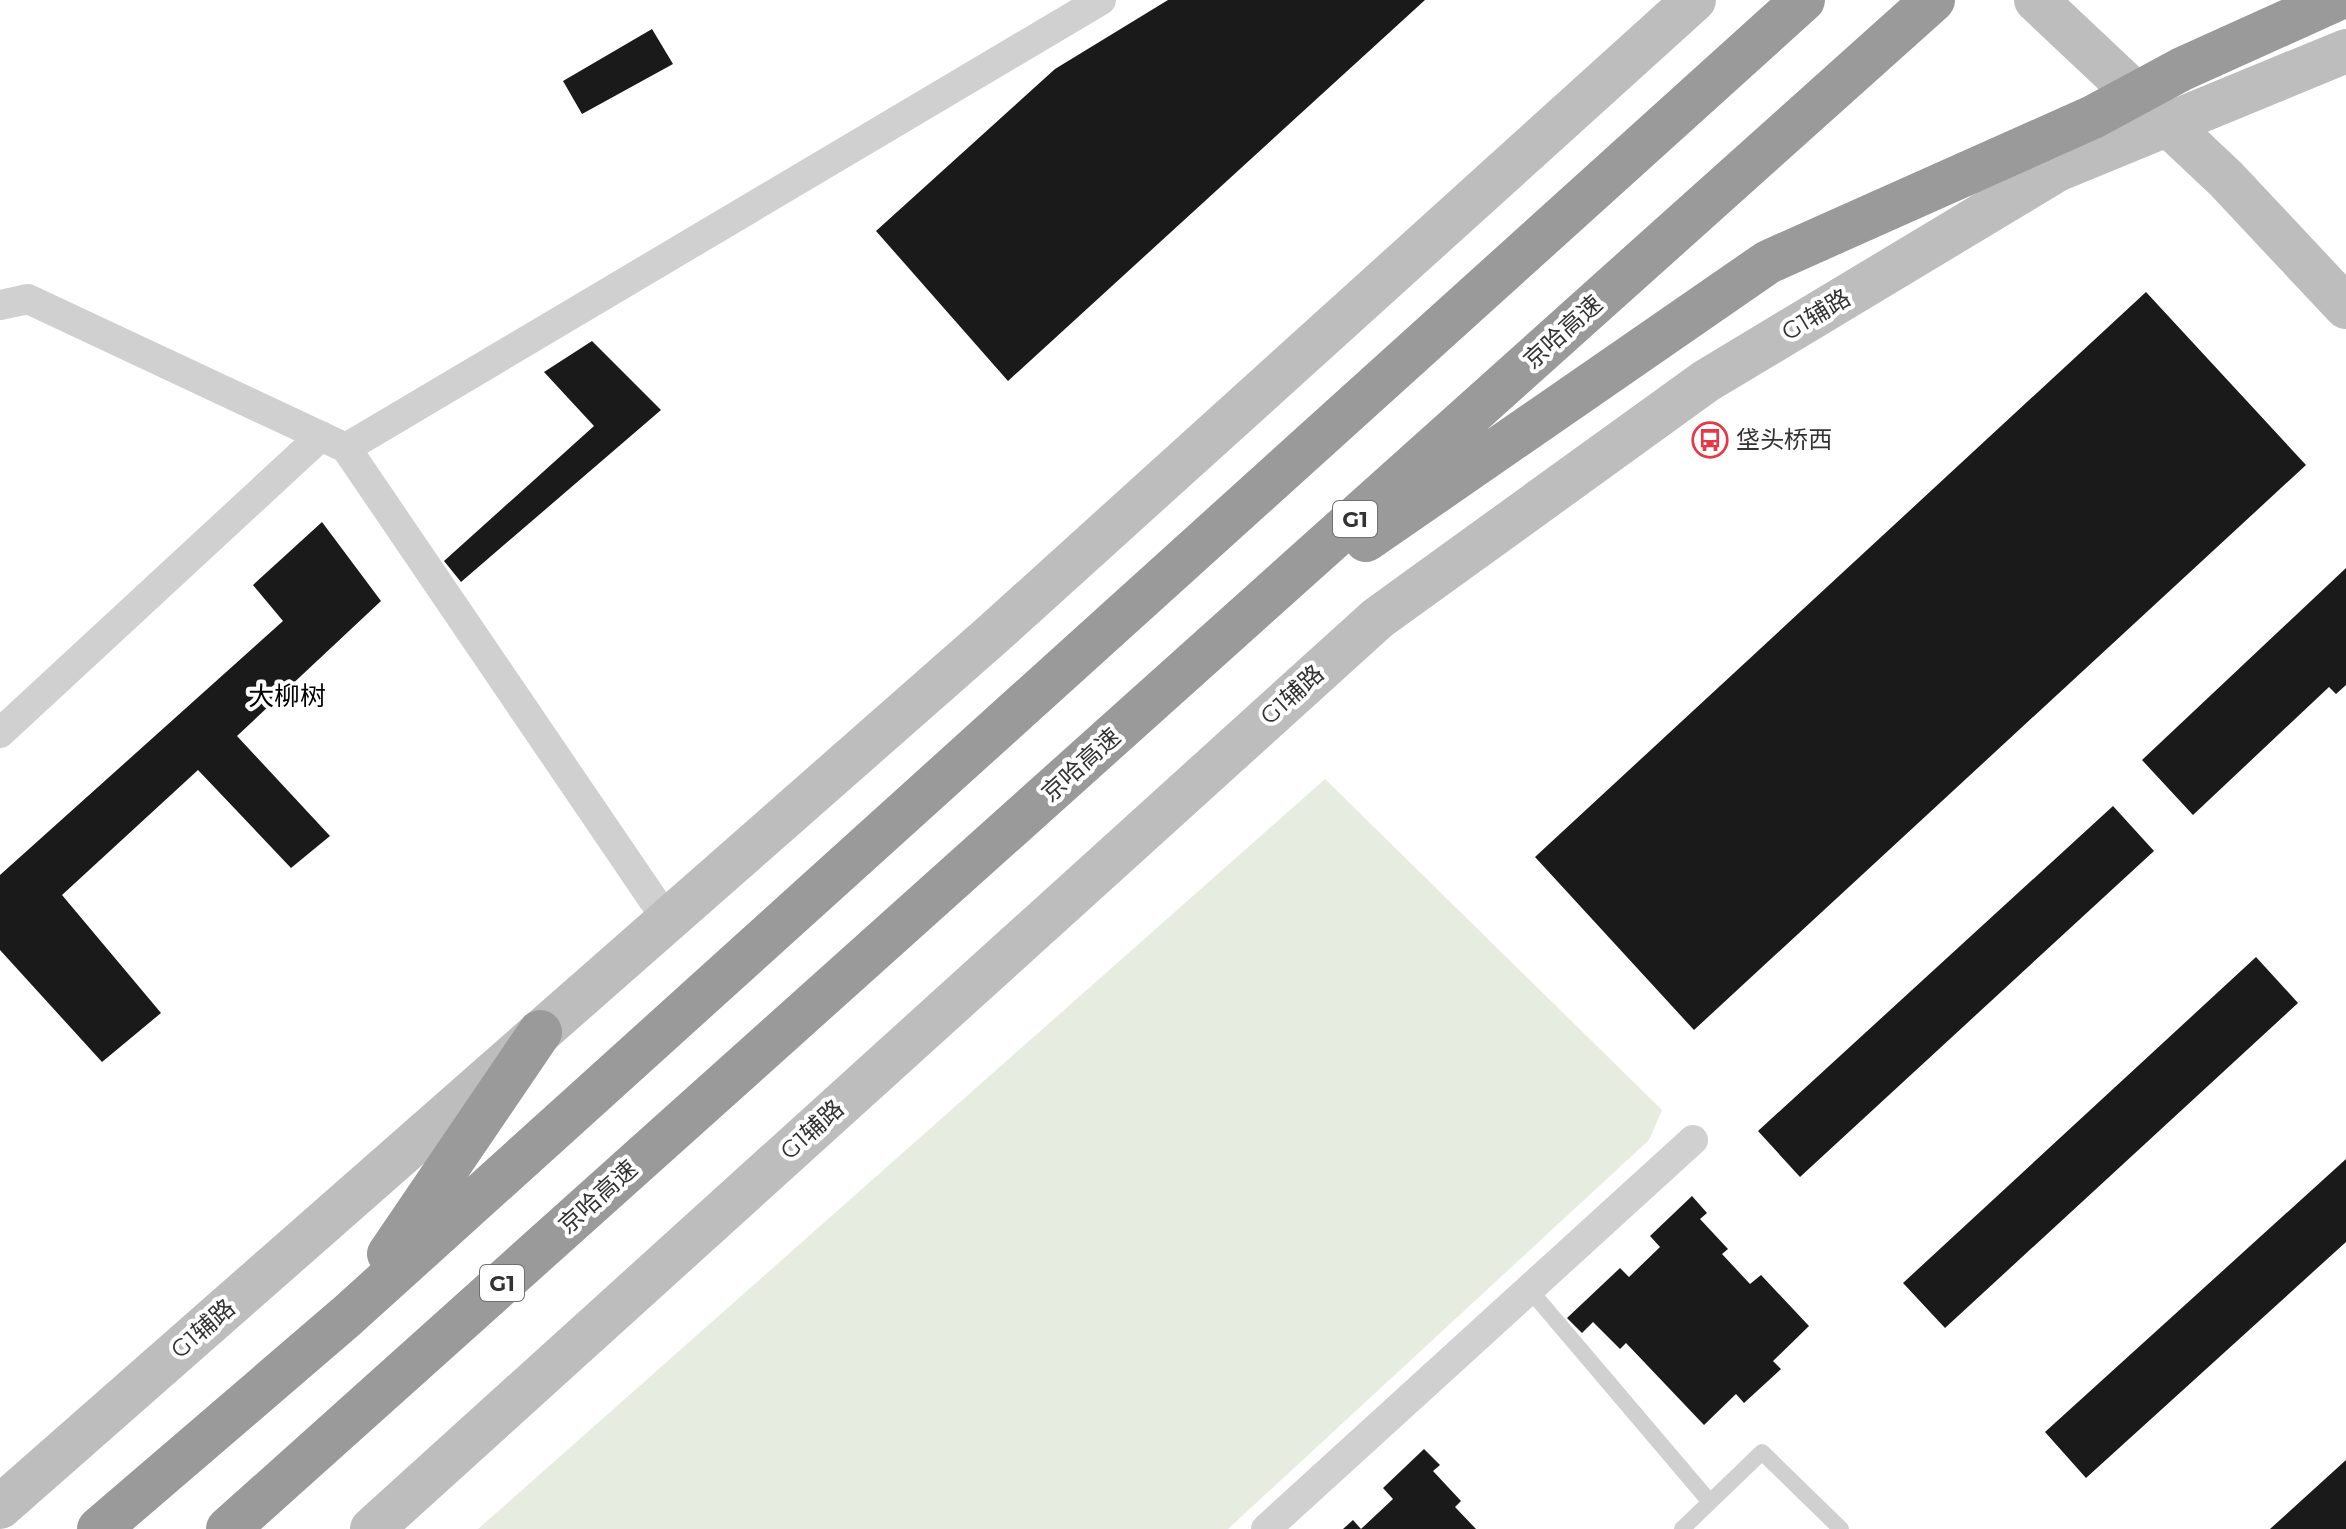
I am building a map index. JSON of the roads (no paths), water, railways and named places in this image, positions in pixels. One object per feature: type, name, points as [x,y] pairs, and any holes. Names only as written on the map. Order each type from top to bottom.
[{"type":"highway","points":[[99,1529],[347,1316],[1803,0]]},
{"type":"highway","name":"京哈高速","points":[[228,1529],[1933,0]]},
{"type":"highway","points":[[1213,646],[1768,262],[2093,117],[2182,69],[2335,0]]},
{"type":"highway","points":[[347,1316],[540,1032]]},
{"type":"street","points":[[0,733],[333,442],[1101,0]]},
{"type":"street","name":"G1辅路","points":[[0,1507],[992,635],[1694,0]]},
{"type":"street","points":[[2036,0],[2226,179],[2346,307]]},
{"type":"street","name":"G1辅路","points":[[372,1529],[1378,618],[1706,381],[2057,170],[2346,51]]},
{"type":"street","points":[[0,305],[28,299],[333,442],[667,920]]},
{"type":"street","points":[[1266,1529],[1693,1140]]},
{"type":"lane","points":[[1529,1289],[1710,1502]]},
{"type":"lane","points":[[1682,1529],[1762,1452],[1841,1529]]},
{"type":"place","name":"垡头桥西","points":[[1710,440]]},
{"type":"district","name":"大柳树","points":[[287,696]]}]
